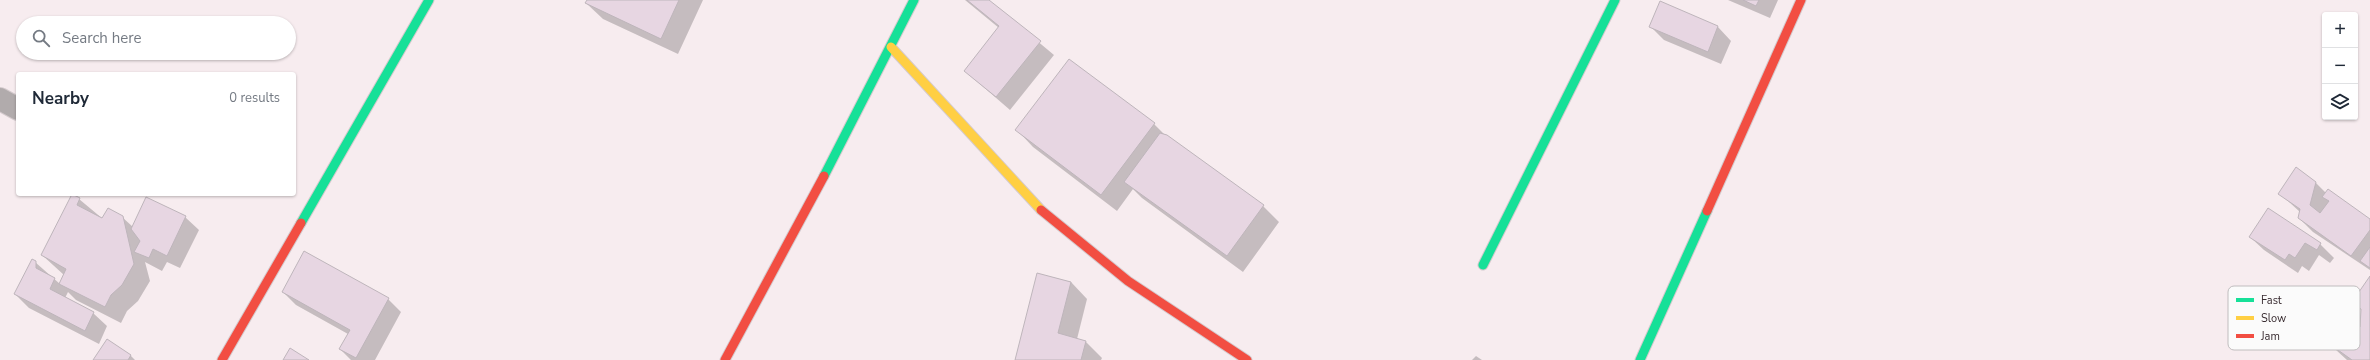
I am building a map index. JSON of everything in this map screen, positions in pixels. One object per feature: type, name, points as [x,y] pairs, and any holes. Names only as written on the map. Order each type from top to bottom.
[{"type":"street","points":[[222,360],[429,0]]},
{"type":"street","points":[[725,360],[857,114],[914,0]]},
{"type":"street","points":[[1483,265],[1615,0]]},
{"type":"street","points":[[1640,360],[1801,0]]},
{"type":"street","points":[[891,47],[1043,212],[1128,281],[1247,360]]},
{"type":"street","points":[[0,99],[16,108]]},
{"type":"building","points":[[587,0],[679,0],[661,39],[585,3]]},
{"type":"building","points":[[967,0],[989,0],[1041,41],[996,97],[964,71],[999,26]]},
{"type":"building","points":[[1743,0],[1759,0],[1756,6]]},
{"type":"building","points":[[1660,1],[1718,26],[1708,52],[1649,27]]},
{"type":"building","points":[[1069,59],[1155,123],[1101,195],[1015,130]]},
{"type":"building","points":[[1160,133],[1167,135],[1264,205],[1227,256],[1124,182]]},
{"type":"building","points":[[2296,167],[2316,182],[2310,205],[2320,213],[2329,201],[2322,197],[2328,189],[2370,219],[2370,230],[2351,256],[2298,218],[2300,209],[2278,194]]},
{"type":"building","points":[[71,196],[76,196],[80,198],[77,205],[102,218],[108,208],[123,216],[134,264],[122,285],[111,295],[105,307],[59,284],[66,269],[41,255]]},
{"type":"building","points":[[146,197],[186,216],[167,256],[153,249],[149,258],[134,252],[140,241],[131,229]]},
{"type":"building","points":[[2268,208],[2321,243],[2317,250],[2305,243],[2295,258],[2289,254],[2285,260],[2249,237]]},
{"type":"building","points":[[2370,247],[2370,268],[2360,261]]},
{"type":"building","points":[[304,251],[389,298],[356,358],[339,349],[350,330],[282,292]]},
{"type":"building","points":[[32,259],[36,261],[36,268],[55,278],[50,289],[94,312],[85,331],[14,294]]},
{"type":"building","points":[[1037,273],[1071,282],[1058,333],[1086,341],[1081,360],[1015,360]]},
{"type":"building","points":[[2370,276],[2370,360],[2352,360],[2338,350],[2360,350],[2360,290]]},
{"type":"building","points":[[107,339],[131,355],[128,360],[93,360]]},
{"type":"building","points":[[290,348],[309,360],[283,360]]},
{"type":"traffic: fast","points":[[301,223],[429,0]]},
{"type":"traffic: fast","points":[[824,176],[914,0]]},
{"type":"traffic: fast","points":[[1483,265],[1615,0]]},
{"type":"traffic: fast","points":[[1640,360],[1707,211]]},
{"type":"traffic: slow","points":[[891,47],[1041,210]]},
{"type":"traffic: jam","points":[[1707,211],[1801,0]]},
{"type":"traffic: jam","points":[[725,360],[824,176]]},
{"type":"traffic: jam","points":[[1041,210],[1128,281],[1247,360]]},
{"type":"traffic: jam","points":[[222,360],[301,223]]}]
